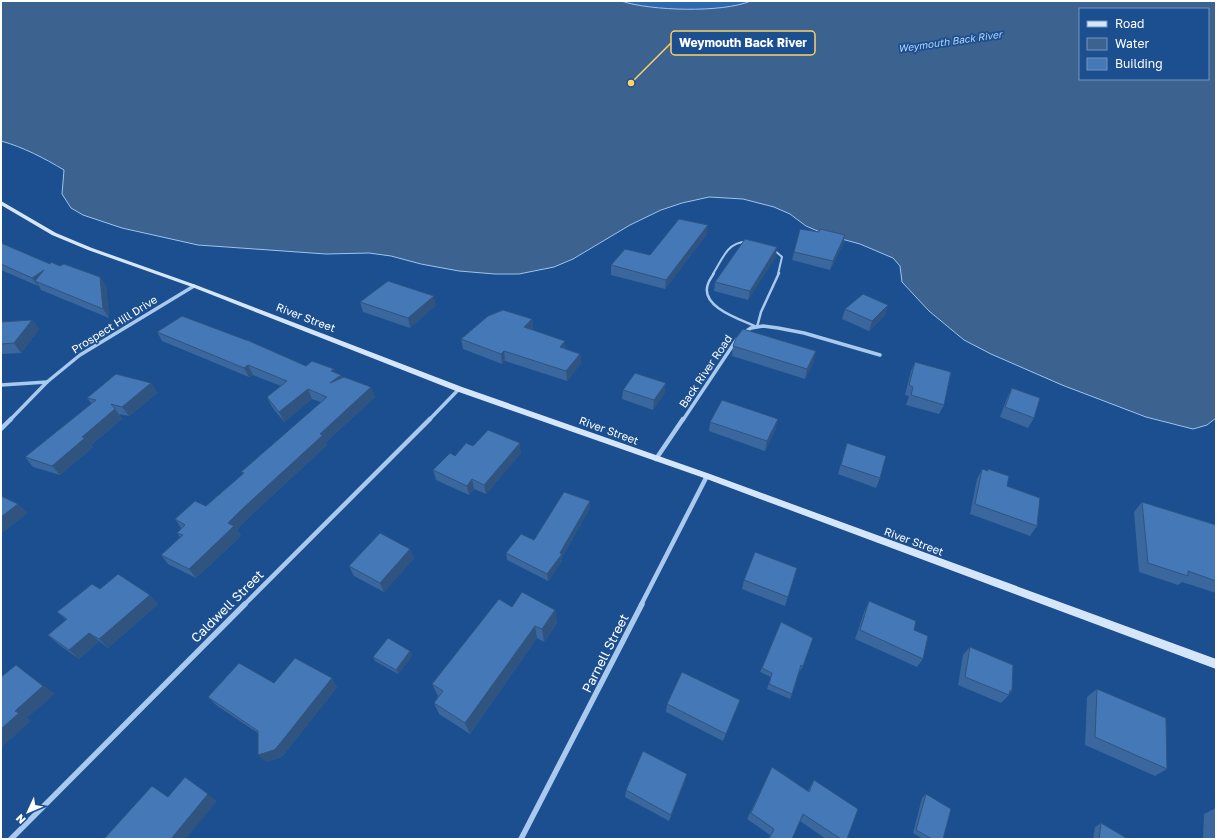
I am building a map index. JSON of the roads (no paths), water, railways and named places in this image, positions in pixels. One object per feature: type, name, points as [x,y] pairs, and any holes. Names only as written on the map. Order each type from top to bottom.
[{"type":"street","name":"River Street","points":[[1,203],[54,234],[90,249],[194,286],[459,389],[707,476],[1216,664]]},
{"type":"street","name":"Prospect Hill Drive","points":[[1,429],[47,382],[80,355],[194,286]]},
{"type":"street","points":[[757,327],[763,326],[804,333],[880,355]]},
{"type":"street","name":"Back River Road","points":[[656,458],[736,340],[742,333],[751,328],[757,327]]},
{"type":"street","points":[[1,385],[47,382]]},
{"type":"street","name":"Caldwell Street","points":[[11,839],[459,389]]},
{"type":"street","name":"Parnell Street","points":[[521,839],[707,476]]},
{"type":"lane","points":[[749,241],[767,247],[782,257],[782,264],[774,288],[761,312],[757,327],[718,309],[710,300],[707,293],[707,285],[728,250],[735,244],[749,241]]},
{"type":"water","points":[[1,1],[621,1],[668,9],[705,9],[738,5],[751,1],[1216,1],[1216,418],[1207,425],[1193,429],[1146,417],[1062,385],[991,354],[964,340],[929,311],[902,282],[900,266],[893,258],[860,244],[827,235],[806,226],[790,214],[774,207],[743,199],[709,197],[682,203],[661,210],[630,225],[573,259],[554,267],[519,274],[495,274],[459,271],[421,264],[391,256],[369,253],[326,254],[198,245],[122,228],[83,215],[71,208],[62,194],[64,170],[17,146],[1,141]]},
{"type":"place","name":"Weymouth Back River","points":[[631,83]]}]
